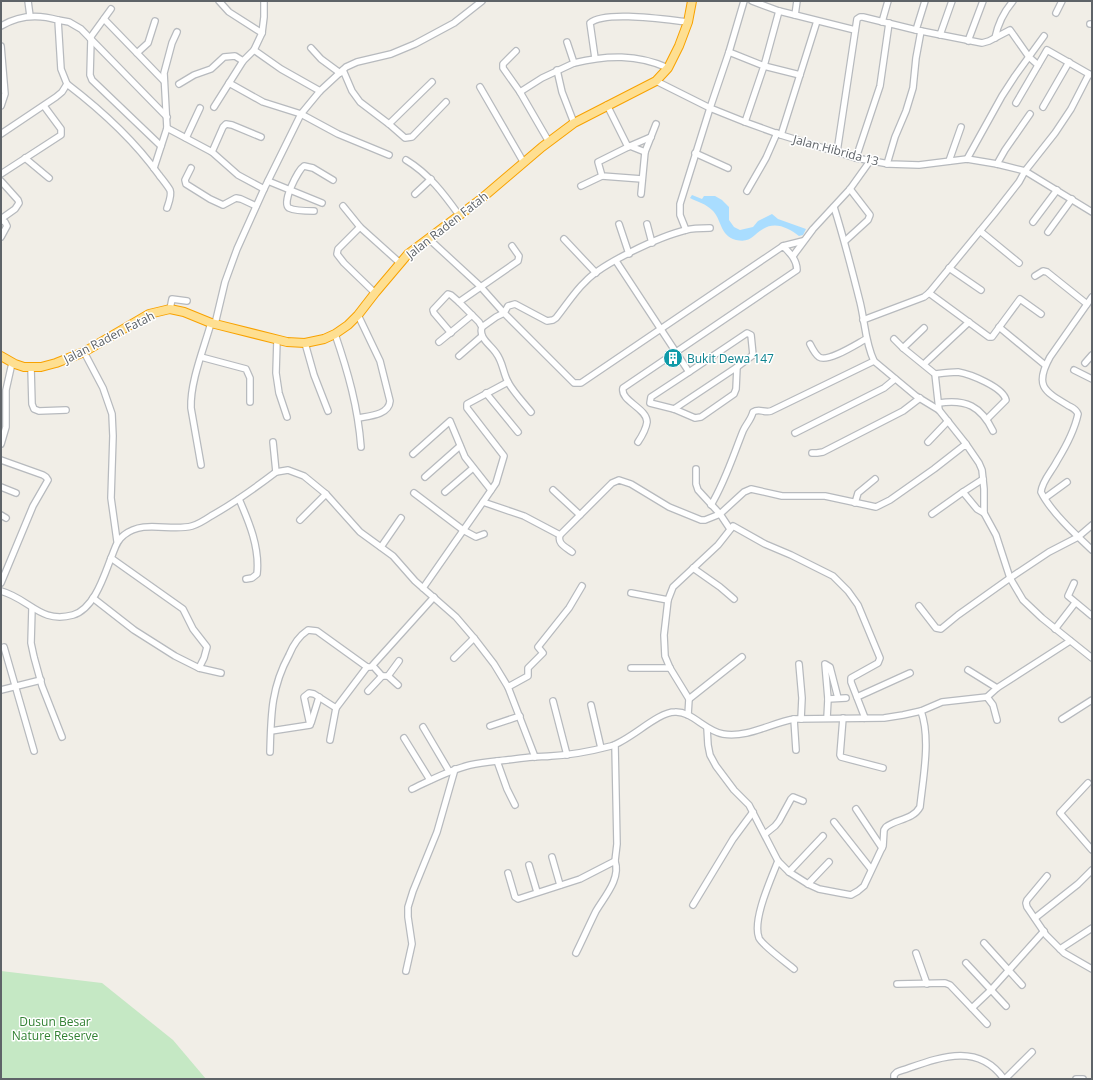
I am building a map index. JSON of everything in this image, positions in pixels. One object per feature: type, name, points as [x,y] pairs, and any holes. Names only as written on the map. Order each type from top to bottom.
[{"type":"highway","name":"Jalan Raden Fatah","points":[[1,356],[12,363],[32,368],[56,363],[84,352],[149,314],[170,309],[184,312],[213,324],[277,340],[305,343],[324,339],[335,334],[348,325],[358,315],[400,263],[421,244],[481,199],[549,142],[574,123],[656,81],[668,68],[680,46],[688,22],[692,1]]},
{"type":"street","points":[[28,1],[30,16]]},
{"type":"street","points":[[219,1],[229,12],[262,33]]},
{"type":"street","points":[[214,107],[243,61],[254,50],[262,33],[264,1]]},
{"type":"street","points":[[201,465],[191,404],[193,386],[201,357],[237,249],[264,189],[301,114],[320,91],[341,71],[352,64],[391,54],[415,44],[454,23],[482,1]]},
{"type":"street","points":[[686,230],[679,208],[744,1]]},
{"type":"street","points":[[752,1],[779,11],[855,30]]},
{"type":"street","points":[[794,15],[797,1]]},
{"type":"street","points":[[882,22],[888,1]]},
{"type":"street","points":[[887,164],[913,88],[919,31],[925,1]]},
{"type":"street","points":[[940,35],[952,1]]},
{"type":"street","points":[[968,41],[983,1]]},
{"type":"street","points":[[995,38],[997,26],[1003,13],[1013,1]]},
{"type":"street","points":[[1056,13],[1062,1]]},
{"type":"street","points":[[111,9],[90,39],[90,75],[92,80],[161,146]]},
{"type":"street","points":[[745,122],[764,66],[779,11]]},
{"type":"street","points":[[1,26],[16,18],[30,16],[49,17],[78,26],[167,117]]},
{"type":"street","points":[[595,58],[590,23],[596,20],[633,17],[688,22]]},
{"type":"street","points":[[837,152],[855,30],[857,19],[860,17],[919,31],[982,43],[1010,30],[1028,57],[1038,65]]},
{"type":"street","points":[[104,19],[164,81]]},
{"type":"street","points":[[58,20],[61,69],[67,84],[86,98],[105,116],[154,168],[170,190],[171,196],[167,208]]},
{"type":"street","points":[[137,53],[148,43],[155,21]]},
{"type":"street","points":[[747,191],[779,134],[817,21]]},
{"type":"street","points":[[856,158],[880,86],[889,23]]},
{"type":"street","points":[[154,168],[168,128],[164,81],[166,63],[177,32]]},
{"type":"street","points":[[967,159],[1002,96],[1044,36]]},
{"type":"street","points":[[567,42],[574,63]]},
{"type":"street","points":[[1,46],[4,94],[1,106]]},
{"type":"street","points":[[311,48],[321,60],[341,71],[360,102],[405,138],[412,137],[446,102]]},
{"type":"street","points":[[254,50],[281,69],[320,91]]},
{"type":"street","points":[[863,320],[924,297],[929,293],[1019,182],[1025,171],[1055,133],[1091,75],[1048,50],[1016,103]]},
{"type":"street","points":[[516,51],[503,64],[502,68],[520,92],[533,117],[549,142]]},
{"type":"street","points":[[729,52],[764,66],[800,75]]},
{"type":"street","points":[[179,84],[194,75],[211,69],[224,57],[235,56],[243,61]]},
{"type":"street","points":[[520,92],[557,70],[574,63],[595,58],[622,56],[652,62],[668,68]]},
{"type":"street","points":[[1043,107],[1069,62]]},
{"type":"street","points":[[557,70],[562,92],[574,123]]},
{"type":"street","name":"Jalan Hibrida 13","points":[[656,81],[710,108],[745,122],[856,158],[887,164],[919,165],[967,159],[1025,171],[1092,212]]},
{"type":"street","points":[[389,124],[432,82]]},
{"type":"street","points":[[229,83],[263,102],[301,114],[338,134],[378,149],[389,155]]},
{"type":"street","points":[[1,134],[44,106],[62,92],[67,84]]},
{"type":"street","points":[[480,87],[524,163]]},
{"type":"street","points":[[607,105],[629,146],[645,152]]},
{"type":"street","points":[[1,174],[61,135],[61,129],[44,106]]},
{"type":"street","points":[[186,138],[200,108]]},
{"type":"street","points":[[997,164],[1030,114]]},
{"type":"street","points":[[212,152],[223,127],[226,124],[232,124],[261,137]]},
{"type":"street","points":[[640,194],[645,152],[656,124]]},
{"type":"street","points":[[949,161],[961,127]]},
{"type":"street","points":[[168,128],[212,152],[238,175],[264,189]]},
{"type":"street","points":[[602,176],[599,161],[651,137]]},
{"type":"street","points":[[696,153],[728,168]]},
{"type":"street","points":[[25,158],[49,178]]},
{"type":"street","points":[[406,160],[422,170],[431,179],[459,215]]},
{"type":"street","points":[[793,256],[803,240],[834,207],[870,161]]},
{"type":"street","points":[[314,212],[287,207],[286,202],[290,190],[300,169],[304,166],[313,168],[333,180]]},
{"type":"street","points":[[191,168],[185,180],[186,184],[210,199],[223,205],[236,198],[256,206]]},
{"type":"street","points":[[581,186],[602,176],[642,179]]},
{"type":"street","points":[[415,194],[431,179]]},
{"type":"street","points":[[1,181],[19,203],[1,219],[7,226],[1,237]]},
{"type":"street","points":[[268,181],[322,203]]},
{"type":"street","points":[[845,241],[868,220],[870,215],[850,188]]},
{"type":"street","points":[[1033,222],[1057,190]]},
{"type":"street","points":[[1048,232],[1072,199]]},
{"type":"street","points":[[343,206],[360,227],[400,263]]},
{"type":"street","points":[[834,207],[845,241],[866,338],[874,361],[895,380],[939,410],[966,444],[979,463],[983,479],[984,513],[996,535],[1010,578],[1023,600],[1055,629],[1092,656]]},
{"type":"street","points":[[619,224],[629,254]]},
{"type":"street","points":[[647,224],[652,242]]},
{"type":"street","points":[[360,227],[338,249],[337,254],[344,263],[375,293]]},
{"type":"street","points":[[482,327],[504,313],[508,306],[515,304],[547,321],[553,320],[569,303],[584,283],[596,273],[616,261],[652,242],[686,230],[710,228]]},
{"type":"street","points":[[980,231],[1020,263]]},
{"type":"street","points":[[429,239],[480,286],[504,313],[574,383],[578,384],[783,246],[803,240]]},
{"type":"street","points":[[564,239],[596,273]]},
{"type":"street","points":[[459,302],[518,261],[519,256],[512,246]]},
{"type":"street","points":[[638,442],[645,429],[646,418],[625,397],[622,389],[627,384],[797,270],[793,256],[783,246]]},
{"type":"street","points":[[616,261],[689,372]]},
{"type":"street","points":[[949,268],[981,290]]},
{"type":"street","points":[[1035,276],[1043,271],[1047,272],[1087,304]]},
{"type":"street","points":[[929,293],[989,337],[992,337],[1020,299],[1041,314]]},
{"type":"street","points":[[451,333],[433,310],[448,294],[452,295],[482,327],[482,336],[497,354],[508,382],[531,412]]},
{"type":"street","points":[[1092,297],[1064,336],[1046,365],[1042,376],[1042,384],[1051,394],[1075,409],[1078,416],[1064,449],[1041,492],[1051,507],[1092,550]]},
{"type":"street","points":[[170,309],[172,299],[187,301]]},
{"type":"street","points":[[358,315],[380,361],[390,401],[390,405],[386,410],[378,414],[358,418]]},
{"type":"street","points":[[439,342],[472,316]]},
{"type":"street","points":[[924,364],[969,322]]},
{"type":"street","points":[[999,327],[1046,365]]},
{"type":"street","points":[[903,348],[924,328]]},
{"type":"street","points":[[674,409],[737,367],[754,353],[751,335],[749,333],[651,397],[650,399],[652,404],[674,409],[695,418],[701,417],[734,394],[736,389],[737,367]]},
{"type":"street","points":[[335,334],[348,371],[358,418],[361,447]]},
{"type":"street","points":[[459,356],[482,336]]},
{"type":"street","points":[[810,344],[819,357],[823,358],[849,349],[866,338]]},
{"type":"street","points":[[894,339],[935,374],[939,410]]},
{"type":"street","points":[[277,340],[276,373],[287,417]]},
{"type":"street","points":[[305,343],[314,374],[328,411]]},
{"type":"street","points":[[1,591],[20,599],[32,608],[48,616],[68,616],[78,613],[87,606],[99,588],[117,541],[111,498],[114,436],[112,414],[103,388],[84,352]]},
{"type":"street","points":[[1085,363],[1092,355]]},
{"type":"street","points":[[201,357],[246,369],[250,378],[250,402]]},
{"type":"street","points":[[711,505],[720,489],[744,430],[752,418],[752,412],[759,410],[767,412],[771,411],[874,361]]},
{"type":"street","points":[[1,444],[6,427],[6,390],[12,363]]},
{"type":"street","points":[[32,368],[32,404],[34,409],[39,411],[66,410]]},
{"type":"street","points":[[1074,370],[1092,379]]},
{"type":"street","points":[[935,374],[958,372],[974,376],[993,386],[1002,393],[1006,400],[987,419]]},
{"type":"street","points":[[795,433],[884,388],[895,380]]},
{"type":"street","points":[[423,588],[496,483],[504,456],[467,408],[467,404],[508,382]]},
{"type":"street","points":[[486,393],[518,432]]},
{"type":"street","points":[[812,453],[823,452],[902,411],[920,398]]},
{"type":"street","points":[[930,405],[938,401],[964,403],[980,411],[987,419],[993,431]]},
{"type":"street","points":[[413,454],[450,421],[465,457],[491,490]]},
{"type":"street","points":[[928,442],[948,421]]},
{"type":"street","points":[[273,442],[276,472]]},
{"type":"street","points":[[572,552],[560,543],[560,535],[612,483],[620,480],[630,484],[669,508],[701,520],[705,520],[720,514],[744,492],[751,489],[782,496],[825,496],[877,507],[934,469],[966,444]]},
{"type":"street","points":[[425,477],[460,446]]},
{"type":"street","points":[[1,460],[43,474],[48,480],[33,506],[1,583]]},
{"type":"street","points":[[445,492],[473,468]]},
{"type":"street","points":[[696,469],[696,484],[698,490],[720,514],[730,529]]},
{"type":"street","points":[[117,541],[130,530],[138,528],[192,526],[239,499],[276,472],[288,470],[297,472],[326,494],[360,532],[393,556],[415,581],[456,617],[474,638],[494,664],[508,687],[535,756]]},
{"type":"street","points":[[855,502],[858,493],[875,479]]},
{"type":"street","points":[[932,514],[983,479]]},
{"type":"street","points":[[1045,498],[1068,482]]},
{"type":"street","points":[[1,487],[16,493]]},
{"type":"street","points":[[553,490],[580,515]]},
{"type":"street","points":[[963,492],[977,509],[984,513]]},
{"type":"street","points":[[414,493],[463,530],[476,537],[484,534]]},
{"type":"street","points":[[300,520],[326,494]]},
{"type":"street","points":[[239,499],[253,534],[257,563],[257,574],[252,578],[246,579]]},
{"type":"street","points":[[483,502],[524,516],[560,535]]},
{"type":"street","points":[[381,547],[401,518]]},
{"type":"street","points":[[919,606],[936,628],[941,629],[1010,578],[1049,552],[1078,537],[1092,525]]},
{"type":"street","points":[[688,714],[689,699],[670,668],[665,656],[664,634],[668,600],[673,587],[718,545],[733,526],[765,544],[833,576],[848,591],[858,606],[880,658],[878,663],[851,678],[865,718]]},
{"type":"street","points":[[111,558],[183,609],[193,629],[207,647],[199,668]]},
{"type":"street","points":[[693,568],[734,599]]},
{"type":"street","points":[[1074,583],[1068,596],[1092,616]]},
{"type":"street","points":[[508,687],[528,676],[528,668],[543,653],[538,647],[569,608],[582,586]]},
{"type":"street","points":[[631,593],[668,600]]},
{"type":"street","points":[[330,740],[336,708],[370,667],[434,597]]},
{"type":"street","points":[[93,598],[134,630],[175,656],[199,668],[220,673]]},
{"type":"street","points":[[1055,629],[1075,603]]},
{"type":"street","points":[[32,608],[31,643],[34,657],[62,737]]},
{"type":"street","points":[[270,752],[273,700],[278,680],[292,648],[308,630],[317,632],[398,685]]},
{"type":"street","points":[[454,658],[474,638]]},
{"type":"street","points":[[412,789],[452,770],[472,764],[535,756],[567,755],[615,745],[668,713],[677,712],[688,714],[714,732],[736,734],[747,733],[794,719],[884,718],[921,711],[942,702],[987,696],[1070,641]]},
{"type":"street","points":[[4,647],[34,751]]},
{"type":"street","points":[[689,699],[742,657]]},
{"type":"street","points":[[368,691],[400,661]]},
{"type":"street","points":[[799,664],[802,698],[801,719]]},
{"type":"street","points":[[827,718],[828,699],[825,664],[830,667],[838,698]]},
{"type":"street","points":[[631,668],[670,668]]},
{"type":"street","points":[[968,670],[997,688]]},
{"type":"street","points":[[857,697],[910,673]]},
{"type":"street","points":[[1,690],[41,680]]},
{"type":"street","points":[[310,725],[304,697],[309,693],[314,694],[336,708]]},
{"type":"street","points":[[987,696],[993,705],[997,720]]},
{"type":"street","points":[[310,725],[319,697]]},
{"type":"street","points":[[828,699],[846,698]]},
{"type":"street","points":[[1062,719],[1092,700]]},
{"type":"street","points":[[553,701],[567,755]]},
{"type":"street","points":[[590,705],[601,748]]},
{"type":"street","points":[[707,728],[710,755],[725,778],[740,797],[749,805],[778,861],[789,872],[819,889],[854,894],[862,889],[882,848],[884,830],[886,827],[912,816],[920,807],[925,746],[924,720],[921,711]]},
{"type":"street","points":[[490,726],[520,716]]},
{"type":"street","points":[[843,718],[841,757],[883,768]]},
{"type":"street","points":[[794,719],[796,750]]},
{"type":"street","points":[[271,731],[310,725]]},
{"type":"street","points":[[406,971],[412,944],[408,907],[437,832],[452,770],[423,727]]},
{"type":"street","points":[[404,738],[430,780]]},
{"type":"street","points":[[576,953],[597,910],[612,884],[616,872],[617,840],[615,745]]},
{"type":"street","points":[[497,761],[507,789],[515,805]]},
{"type":"street","points":[[1088,783],[1060,813],[1092,850]]},
{"type":"street","points":[[765,834],[779,821],[793,797],[804,801]]},
{"type":"street","points":[[856,809],[882,848]]},
{"type":"street","points":[[694,905],[733,839],[753,812]]},
{"type":"street","points":[[834,822],[871,870]]},
{"type":"street","points":[[789,872],[823,836]]},
{"type":"street","points":[[552,857],[560,885]]},
{"type":"street","points":[[508,873],[516,898],[518,899],[580,879],[616,861]]},
{"type":"street","points":[[778,861],[761,905],[758,920],[758,933],[759,939],[763,944],[794,969]]},
{"type":"street","points":[[808,884],[828,862]]},
{"type":"street","points":[[529,865],[537,892]]},
{"type":"street","points":[[1035,918],[1078,884],[1092,870]]},
{"type":"street","points":[[1047,876],[1026,902],[1044,931],[1060,948],[1074,959],[1092,969]]},
{"type":"street","points":[[1060,948],[1092,928]]},
{"type":"street","points":[[972,1008],[991,990],[1044,931]]},
{"type":"street","points":[[984,943],[1022,985]]},
{"type":"street","points":[[916,953],[927,984]]},
{"type":"street","points":[[966,963],[1006,1006]]},
{"type":"street","points":[[897,984],[950,984],[987,1024]]},
{"type":"street","points":[[894,1079],[894,1075],[897,1072],[929,1061],[960,1055],[976,1057],[987,1062],[997,1070],[1004,1079],[1032,1052]]},
{"type":"street","points":[[1076,1079],[1083,1079]]},
{"type":"green space","name":"Dusun Besar Nature Reserve","points":[[1,971],[102,983],[173,1040],[206,1079],[1,1079]]},
{"type":"water","points":[[692,195],[702,199],[704,196],[715,196],[722,200],[729,207],[729,220],[734,227],[740,230],[753,227],[758,221],[772,214],[778,219],[806,229],[803,235],[799,236],[782,226],[772,226],[759,231],[749,239],[741,241],[736,240],[730,238],[726,234],[712,210],[690,198]]},
{"type":"place","name":"Bukit Dewa 147","points":[[673,358]]}]
